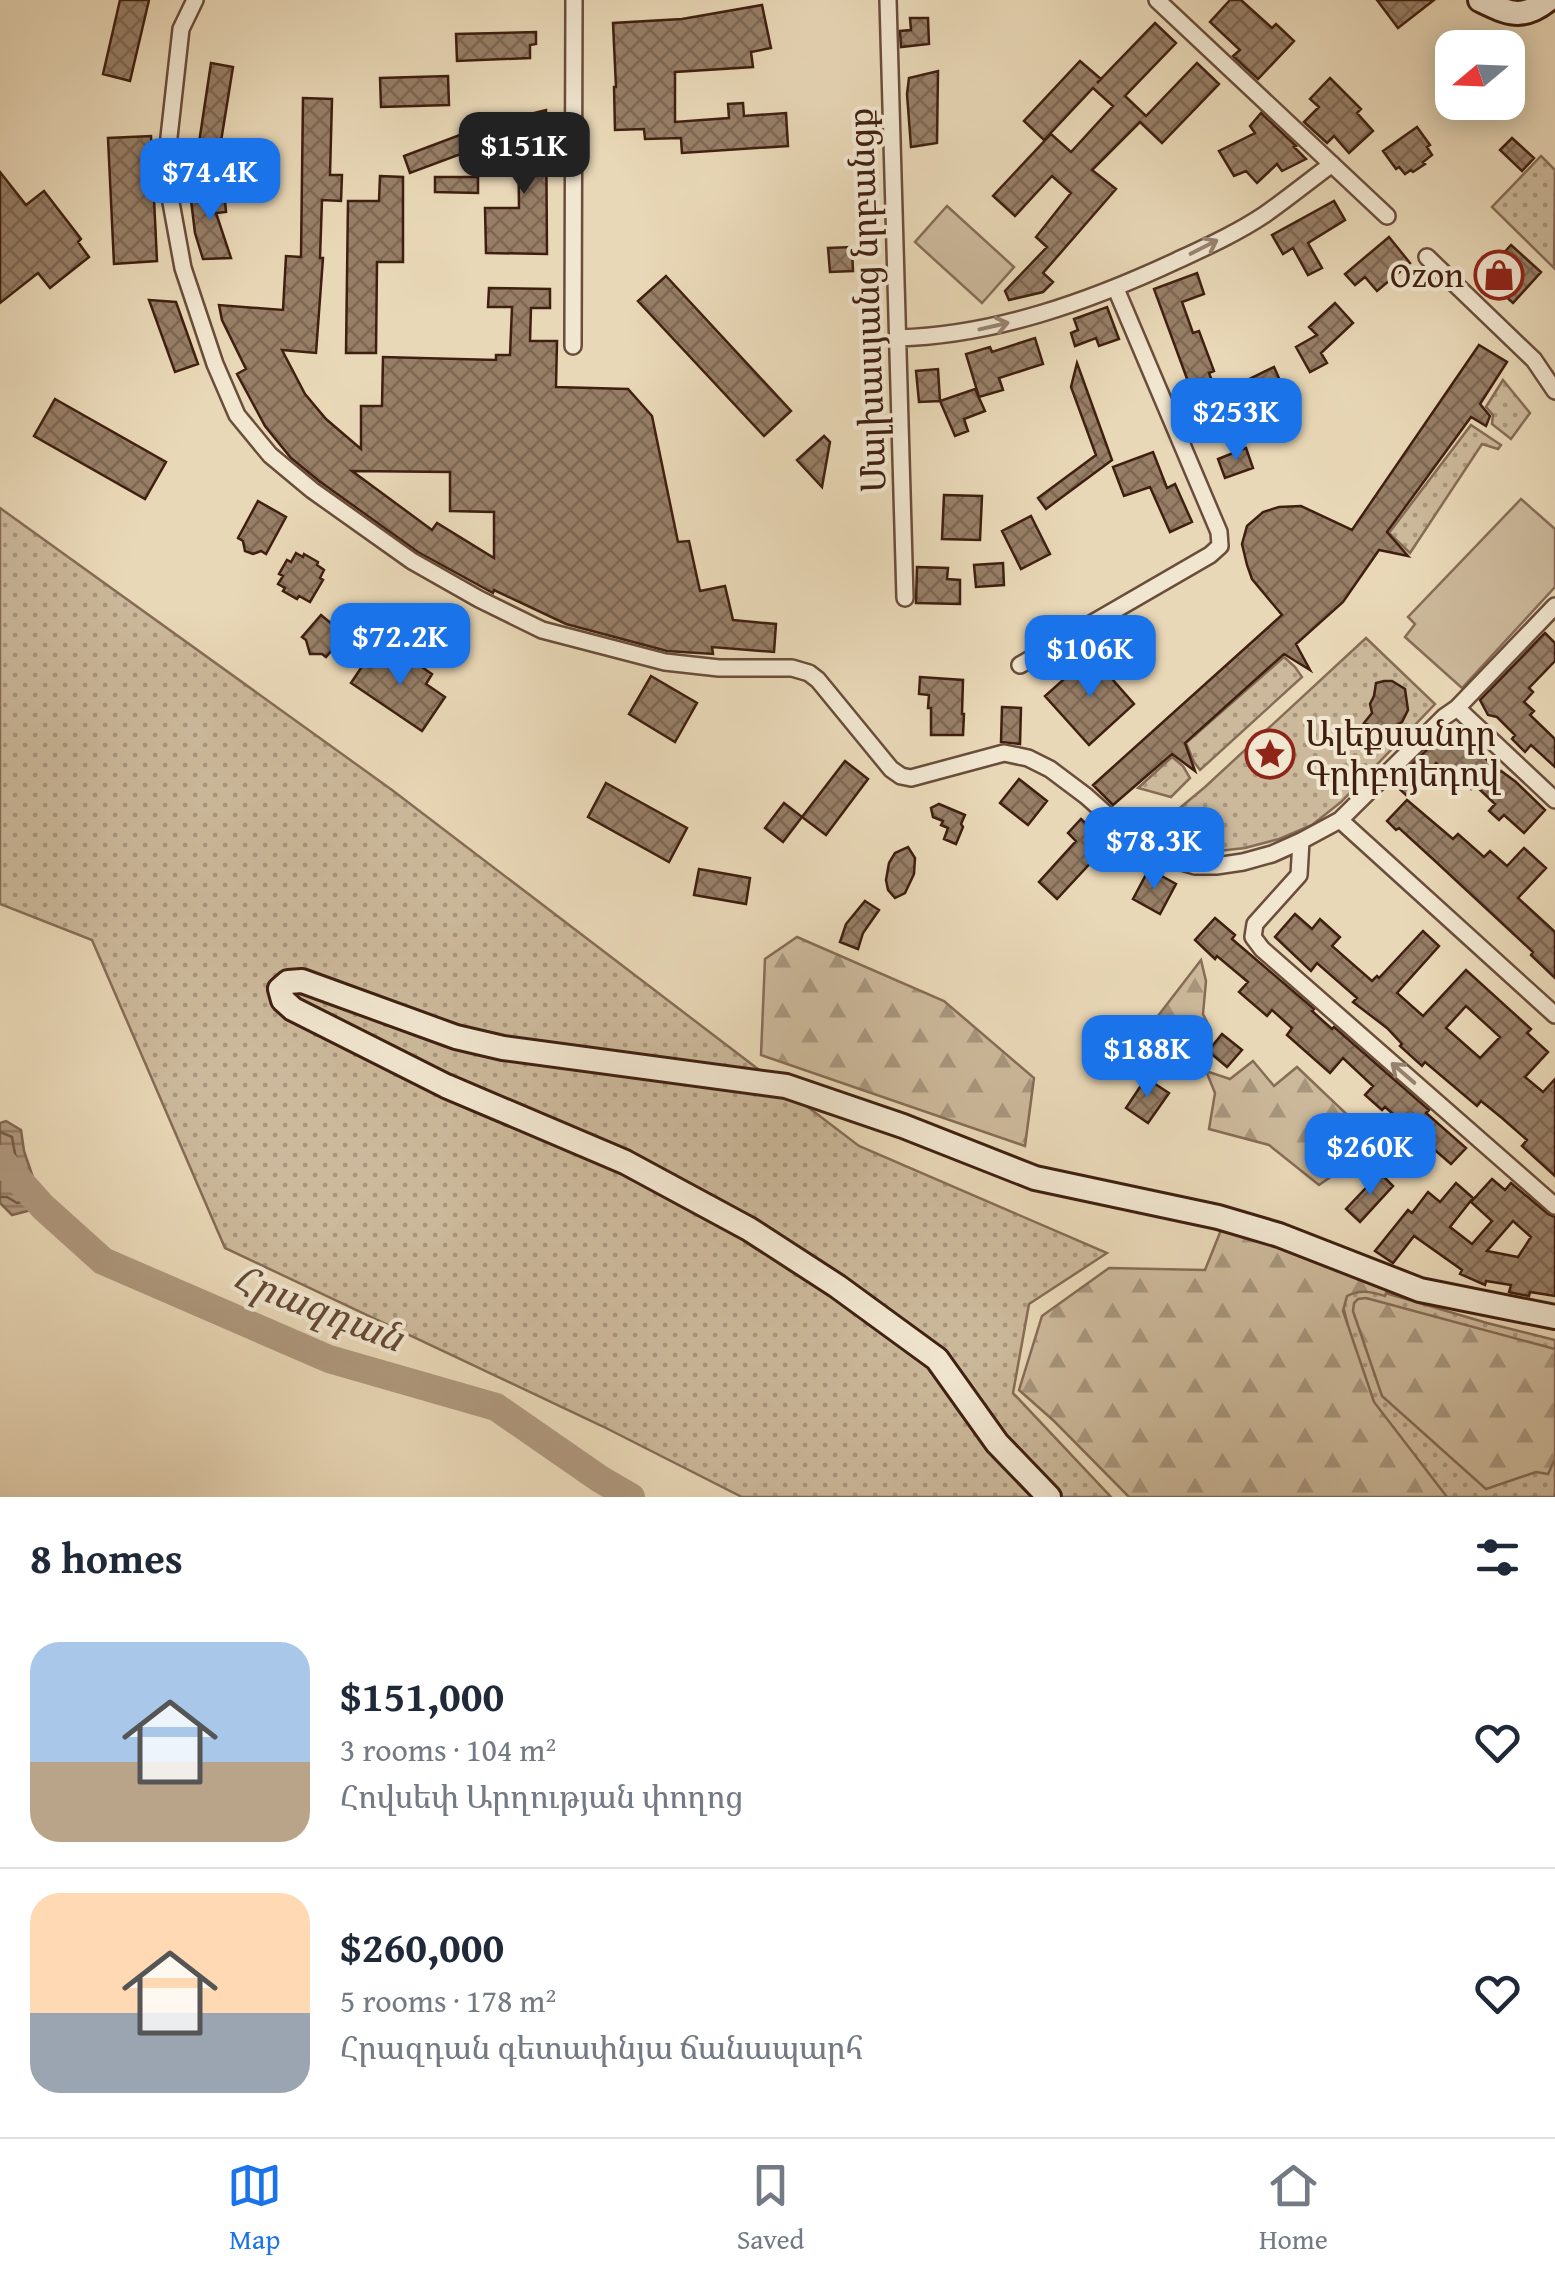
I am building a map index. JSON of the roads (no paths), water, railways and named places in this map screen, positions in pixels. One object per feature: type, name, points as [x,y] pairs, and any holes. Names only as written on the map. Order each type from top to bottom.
[{"type":"street","points":[[194,0],[181,29],[169,137],[170,197],[183,268],[215,364],[237,415],[270,455],[412,561],[478,600],[542,630],[664,662],[719,668],[792,668],[810,673],[901,776],[910,778],[1004,753],[1028,758],[1086,796],[1140,844],[1196,866],[1243,862],[1300,842],[1340,820],[1444,717],[1458,708],[1555,606]]},
{"type":"street","points":[[573,346],[574,0]]},
{"type":"street","name":"Մալխասյանց նրբանցք","points":[[888,0],[905,598]]},
{"type":"street","points":[[1156,0],[1387,216]]},
{"type":"street","points":[[1480,0],[1512,14],[1531,12],[1548,0]]},
{"type":"street","points":[[898,338],[961,334],[1031,317],[1116,289],[1263,215],[1332,164]]},
{"type":"street","points":[[1427,258],[1534,360],[1555,391]]},
{"type":"street","points":[[1020,664],[1210,556],[1220,546],[1219,532],[1116,289]]},
{"type":"street","points":[[1458,708],[1555,800]]},
{"type":"street","points":[[1340,820],[1555,1015]]},
{"type":"street","points":[[1300,842],[1299,875],[1254,924],[1253,937],[1555,1206]]},
{"type":"street","points":[[1049,1497],[997,1442],[938,1359],[837,1286],[749,1229],[626,1162],[446,1086],[293,1008],[283,1000],[280,989],[288,982],[302,981],[456,1037],[503,1048],[786,1086],[903,1126],[1035,1178],[1218,1217],[1279,1234],[1420,1290],[1555,1317]]},
{"type":"water","points":[[6,1121],[21,1130],[43,1207],[12,1215],[0,1203],[0,1123]]},
{"type":"waterway","name":"Հրազդան","points":[[0,1159],[43,1207],[103,1261],[329,1359],[496,1407],[631,1497]]},
{"type":"place","name":"Ozon","points":[[1499,275]]},
{"type":"place","name":"Ալեքսանդր Գրիբոյեդով","points":[[1270,754]]}]
